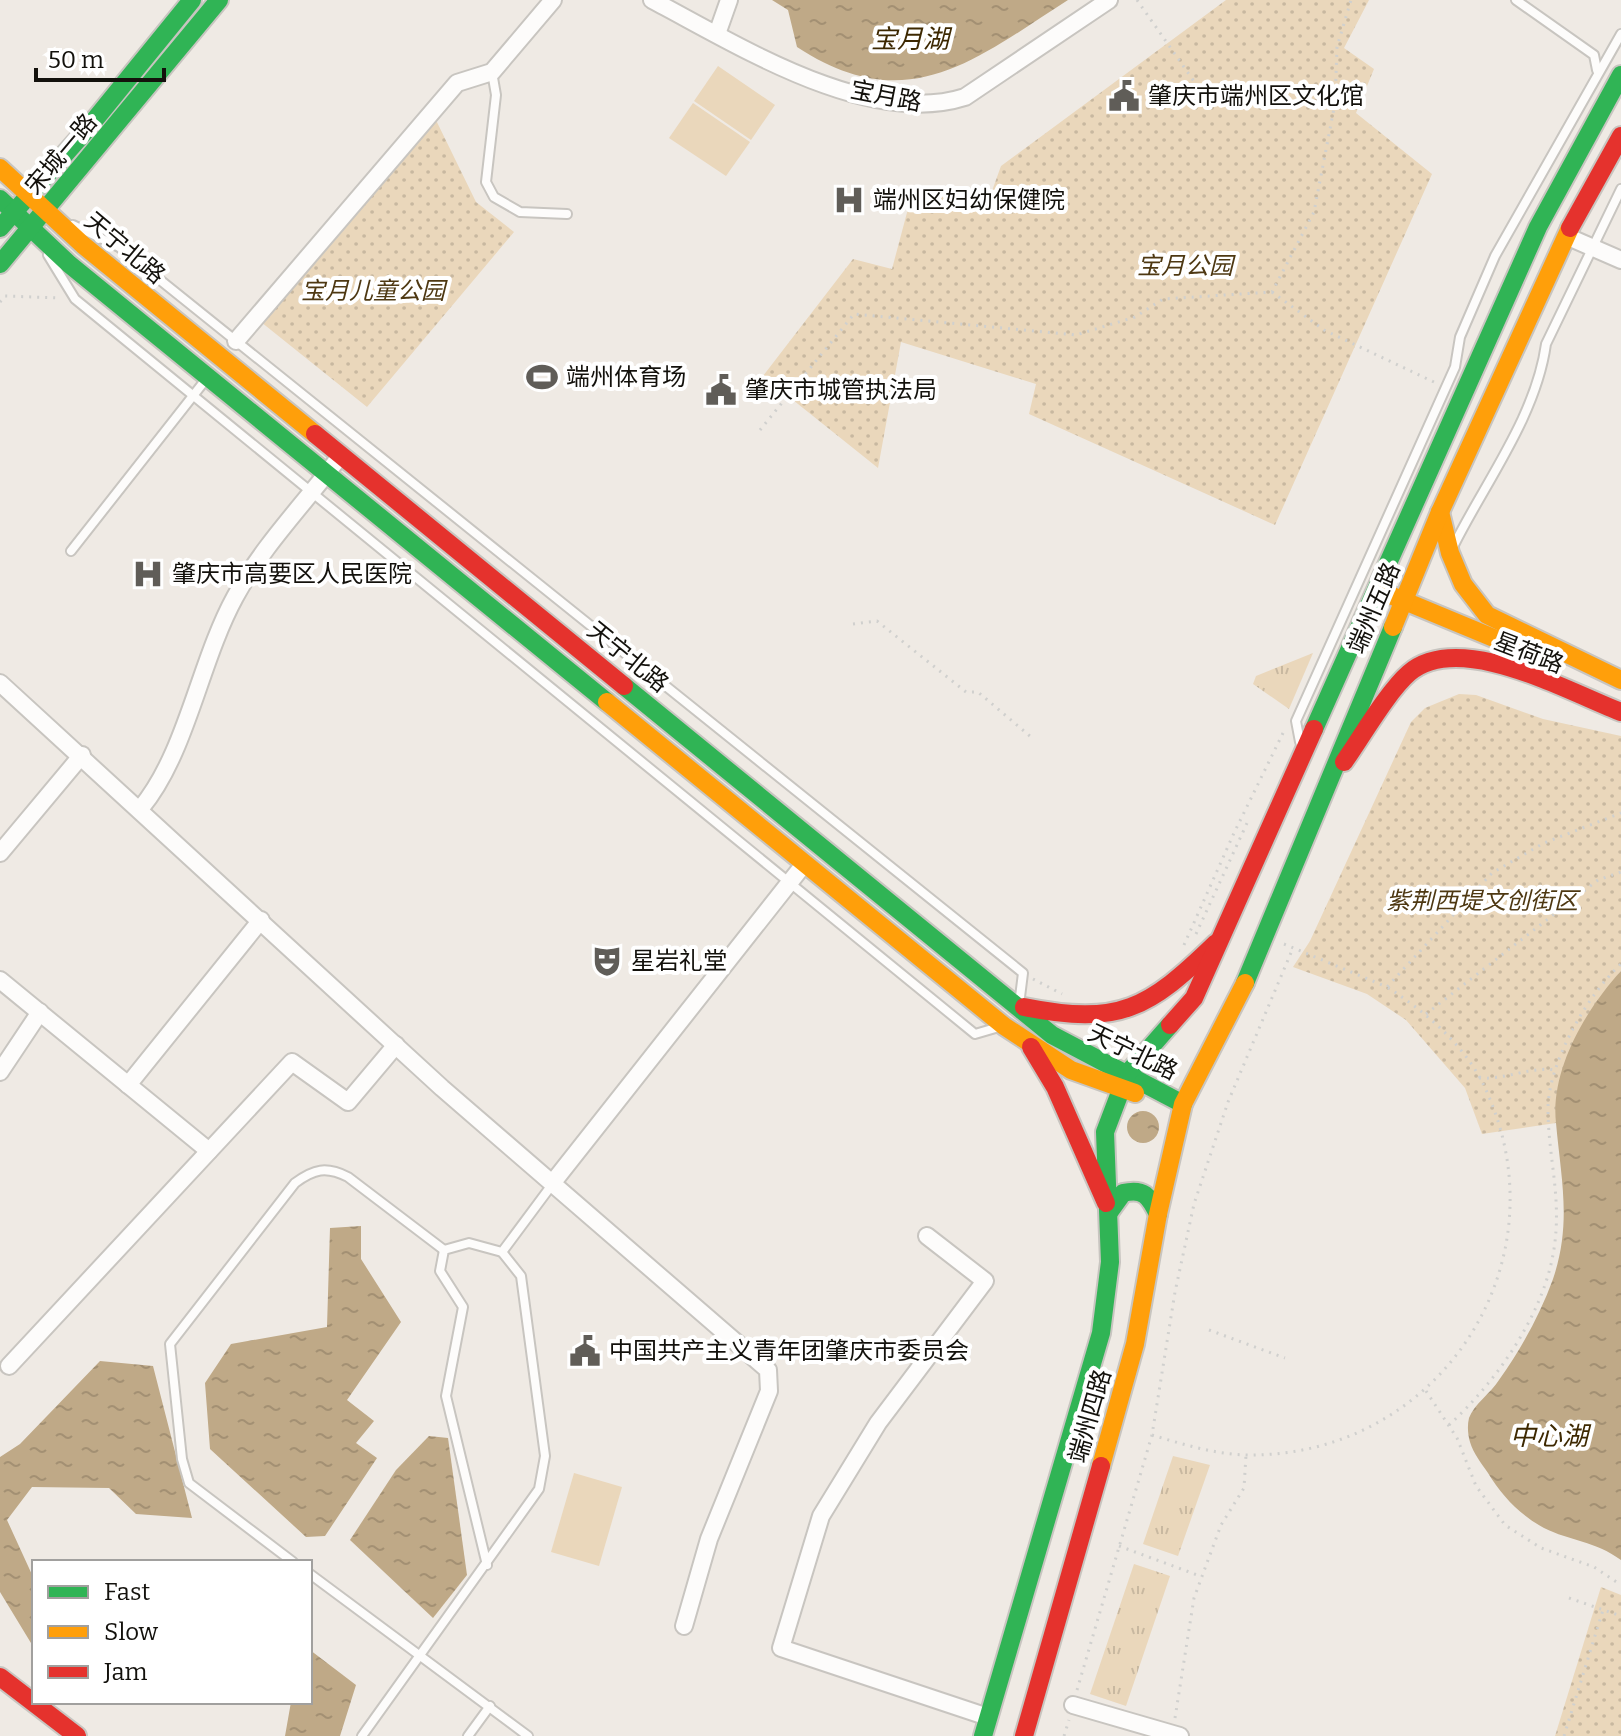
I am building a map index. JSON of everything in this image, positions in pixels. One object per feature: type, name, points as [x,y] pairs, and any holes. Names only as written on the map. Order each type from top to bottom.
[{"type":"main road","name":"宋城一路","points":[[0,228],[6,206],[28,195],[88,128],[192,0]]},
{"type":"main road","name":"宋城一路","points":[[0,264],[219,0]]},
{"type":"main road","points":[[1598,71],[1618,80]]},
{"type":"main road","name":"端州五路","points":[[1123,1081],[1194,998],[1538,227],[1618,80]]},
{"type":"main road","name":"端州五路","points":[[1183,1104],[1236,1006],[1440,512],[1566,236],[1621,136]]},
{"type":"main road","name":"天宁北路","points":[[0,168],[45,211],[341,455],[1067,1046],[1123,1081]]},
{"type":"main road","name":"天宁北路","points":[[6,206],[208,377],[1030,1046],[1071,1070],[1123,1081],[1183,1104]]},
{"type":"main road","points":[[1440,512],[1450,553],[1463,584],[1487,615],[1621,681]]},
{"type":"main road","name":"星荷路","points":[[1378,590],[1580,673],[1621,681]]},
{"type":"main road","name":"星荷路","points":[[1332,779],[1407,674],[1431,658],[1485,659],[1621,712]]},
{"type":"main road","points":[[1019,1006],[1086,1018],[1136,1008],[1173,986],[1224,934]]},
{"type":"main road","points":[[1030,1046],[1055,1087],[1110,1211]]},
{"type":"main road","name":"端州四路","points":[[983,1736],[1101,1333],[1110,1262],[1105,1132],[1123,1081]]},
{"type":"main road","name":"端州四路","points":[[1024,1736],[1135,1344],[1158,1214],[1183,1104]]},
{"type":"main road","points":[[1110,1211],[1123,1193],[1136,1190],[1148,1195],[1158,1214]]},
{"type":"main road","points":[[0,1677],[32,1702]]},
{"type":"main road","points":[[35,1704],[77,1736]]},
{"type":"street","points":[[236,341],[457,83],[492,72],[553,0]]},
{"type":"street","name":"宝月路","points":[[652,0],[804,75],[868,97],[899,103],[942,105],[965,97],[1109,0]]},
{"type":"street","points":[[717,34],[729,0]]},
{"type":"street","points":[[1566,236],[1621,260]]},
{"type":"street","points":[[141,808],[159,786],[213,644],[235,596],[264,551],[341,455]]},
{"type":"street","points":[[0,683],[141,808],[396,1045],[768,1370],[769,1391],[709,1539],[684,1626]]},
{"type":"street","points":[[0,853],[82,755]]},
{"type":"street","points":[[554,1181],[805,863]]},
{"type":"street","points":[[128,1085],[261,920]]},
{"type":"street","points":[[0,980],[209,1151]]},
{"type":"street","points":[[0,1072],[40,1012]]},
{"type":"street","points":[[9,1366],[292,1062],[348,1102],[396,1045]]},
{"type":"street","points":[[927,1236],[985,1281],[878,1423],[821,1516],[781,1648],[988,1717]]},
{"type":"street","points":[[1073,1705],[1175,1734]]},
{"type":"lane","points":[[1516,0],[1594,55],[1598,71]]},
{"type":"lane","points":[[1303,758],[1296,721],[1455,367],[1460,337],[1495,256],[1621,34]]},
{"type":"lane","points":[[492,72],[496,95],[486,182],[490,190],[508,209],[567,214]]},
{"type":"lane","points":[[1450,553],[1504,456],[1542,370],[1546,344],[1621,189]]},
{"type":"lane","points":[[45,211],[119,247],[1023,973],[1019,1006]]},
{"type":"lane","points":[[30,228],[75,299],[975,1034],[1004,1026]]},
{"type":"lane","points":[[71,551],[208,377]]},
{"type":"lane","points":[[549,686],[595,630]]},
{"type":"lane","points":[[290,1560],[189,1483],[182,1459],[170,1344],[295,1183],[312,1171],[331,1168],[348,1177],[444,1250]]},
{"type":"lane","points":[[502,1252],[554,1181]]},
{"type":"lane","points":[[362,1736],[539,1489],[545,1456],[521,1276],[502,1252],[469,1243],[444,1250]]},
{"type":"lane","points":[[444,1250],[440,1271],[463,1307],[446,1396],[487,1565]]},
{"type":"lane","points":[[312,1575],[422,1654],[528,1736]]},
{"type":"lane","points":[[468,1736],[490,1706]]},
{"type":"path","points":[[1137,0],[1205,97]]},
{"type":"path","points":[[1272,292],[1314,212],[1335,103],[1337,47],[1351,0]]},
{"type":"path","points":[[760,430],[854,314],[1076,335],[1135,317],[1163,299],[1272,292],[1324,330],[1445,387]]},
{"type":"path","points":[[0,302],[5,296],[75,299]]},
{"type":"path","points":[[853,624],[877,621],[966,692],[978,692],[1031,737]]},
{"type":"path","points":[[1176,957],[1289,720]]},
{"type":"path","points":[[1387,987],[1492,873],[1544,843],[1621,813]]},
{"type":"path","points":[[1426,1014],[1598,880],[1621,872]]},
{"type":"path","points":[[1152,1435],[1184,1445],[1246,1455],[1302,1450],[1329,1443],[1387,1418],[1426,1391],[1460,1354],[1485,1312],[1506,1238],[1509,1212],[1505,1157],[1496,1116],[1479,1078],[1426,1014],[1387,987],[1265,937]]},
{"type":"path","points":[[1073,1705],[1152,1435],[1175,1292],[1194,1204],[1228,1102],[1293,948]]},
{"type":"path","points":[[1449,1425],[1478,1396],[1505,1359],[1547,1278],[1557,1223],[1555,1162],[1548,1108],[1556,1070],[1591,998],[1621,964]]},
{"type":"path","points":[[1023,973],[1061,993],[1075,996]]},
{"type":"path","points":[[1479,1078],[1501,1079],[1542,1068],[1556,1070]]},
{"type":"path","points":[[1209,1330],[1285,1358]]},
{"type":"path","points":[[1426,1391],[1449,1425],[1476,1486],[1505,1525],[1541,1548],[1594,1567],[1621,1585]]},
{"type":"path","points":[[1175,1734],[1200,1576],[1221,1525],[1244,1488],[1246,1455]]},
{"type":"path","points":[[1119,1546],[1200,1576]]},
{"type":"path","points":[[1569,1598],[1621,1616]]},
{"type":"path","points":[[1564,1736],[1603,1610]]},
{"type":"green space","name":"宝月公园","points":[[1226,0],[1369,0],[1344,48],[1374,69],[1356,113],[1432,174],[1275,525],[1029,414],[1036,384],[901,342],[878,468],[763,376],[853,259],[892,269],[913,190],[988,202],[1001,166]]},
{"type":"green space","points":[[718,66],[775,105],[751,140],[694,101]]},
{"type":"green space","points":[[693,103],[750,142],[726,176],[669,138]]},
{"type":"green space","name":"宝月儿童公园","points":[[432,112],[476,202],[514,232],[367,407],[256,318]]},
{"type":"green space","points":[[1313,653],[1289,709],[1253,684],[1256,676]]},
{"type":"green space","name":"紫荆西堤文创街区","points":[[1459,694],[1476,695],[1543,719],[1621,736],[1621,971],[1597,1004],[1576,1042],[1562,1082],[1556,1123],[1482,1134],[1465,1088],[1406,1020],[1367,994],[1293,967],[1310,941],[1411,722],[1425,708]]},
{"type":"green space","points":[[1173,1456],[1210,1465],[1178,1556],[1143,1544]]},
{"type":"green space","points":[[574,1473],[622,1487],[599,1566],[551,1552]]},
{"type":"green space","points":[[1134,1564],[1170,1576],[1126,1706],[1090,1694]]},
{"type":"green space","points":[[1601,1587],[1621,1595],[1621,1736],[1555,1736]]},
{"type":"water","name":"宝月湖","points":[[772,0],[1068,0],[970,61],[906,80],[872,79],[836,68],[797,47],[788,10]]},
{"type":"water","name":"中心湖","points":[[1621,971],[1621,1560],[1602,1549],[1544,1528],[1519,1511],[1499,1489],[1473,1450],[1468,1427],[1471,1413],[1496,1385],[1522,1344],[1553,1279],[1564,1220],[1556,1123],[1559,1082],[1583,1022]]},
{"type":"water","points":[[1143,1111],[1154,1116],[1159,1127],[1154,1138],[1143,1143],[1132,1138],[1127,1127],[1132,1116]]},
{"type":"water","points":[[361,1226],[361,1259],[401,1322],[347,1400],[374,1421],[356,1443],[377,1458],[325,1536],[306,1537],[210,1449],[205,1383],[231,1344],[327,1327],[330,1228]]},
{"type":"water","points":[[100,1361],[153,1366],[192,1518],[136,1514],[109,1488],[32,1487],[7,1520],[32,1575],[32,1645],[0,1592],[0,1457],[20,1444]]},
{"type":"water","points":[[429,1436],[448,1438],[467,1575],[433,1618],[350,1540],[396,1470]]},
{"type":"water","points":[[312,1652],[356,1685],[340,1736],[285,1736],[291,1704],[312,1704]]},
{"type":"traffic: fast","points":[[0,228],[88,128],[192,0]]},
{"type":"traffic: fast","points":[[0,264],[219,0]]},
{"type":"traffic: fast","points":[[1314,729],[1538,227],[1621,75]]},
{"type":"traffic: fast","points":[[0,199],[69,264],[607,702]]},
{"type":"traffic: fast","points":[[1245,983],[1393,627]]},
{"type":"traffic: fast","points":[[624,686],[1052,1035],[1183,1104]]},
{"type":"traffic: fast","points":[[983,1736],[1101,1333],[1110,1262],[1105,1132],[1127,1074],[1170,1025]]},
{"type":"traffic: fast","points":[[1110,1211],[1123,1193],[1136,1192],[1149,1198],[1158,1214]]},
{"type":"traffic: slow","points":[[0,168],[83,245],[315,434]]},
{"type":"traffic: slow","points":[[1393,627],[1440,512],[1570,228]]},
{"type":"traffic: slow","points":[[1440,512],[1450,553],[1463,584],[1487,615],[1621,680]]},
{"type":"traffic: slow","points":[[1378,590],[1525,651]]},
{"type":"traffic: slow","points":[[607,702],[1004,1026],[1071,1070],[1135,1093]]},
{"type":"traffic: slow","points":[[1101,1466],[1135,1344],[1158,1214],[1183,1104],[1245,983]]},
{"type":"traffic: jam","points":[[1570,228],[1621,136]]},
{"type":"traffic: jam","points":[[315,434],[624,686]]},
{"type":"traffic: jam","points":[[1344,762],[1401,681],[1430,661],[1456,658],[1514,668],[1621,712]]},
{"type":"traffic: jam","points":[[1170,1025],[1194,998],[1314,729]]},
{"type":"traffic: jam","points":[[1024,1007],[1085,1014],[1109,1013],[1130,1007],[1171,984],[1216,943]]},
{"type":"traffic: jam","points":[[1031,1047],[1055,1087],[1106,1203]]},
{"type":"traffic: jam","points":[[1024,1736],[1101,1466]]},
{"type":"traffic: jam","points":[[0,1677],[32,1702]]},
{"type":"traffic: jam","points":[[35,1704],[77,1736]]},
{"type":"place","name":"肇庆市端州区文化馆","points":[[1124,96]]},
{"type":"place","name":"端州区妇幼保健院","points":[[849,200]]},
{"type":"place","name":"端州体育场","points":[[542,377]]},
{"type":"place","name":"肇庆市城管执法局","points":[[721,390]]},
{"type":"place","name":"肇庆市高要区人民医院","points":[[148,574]]},
{"type":"place","name":"星岩礼堂","points":[[607,961]]},
{"type":"place","name":"中国共产主义青年团肇庆市委员会","points":[[585,1351]]}]
